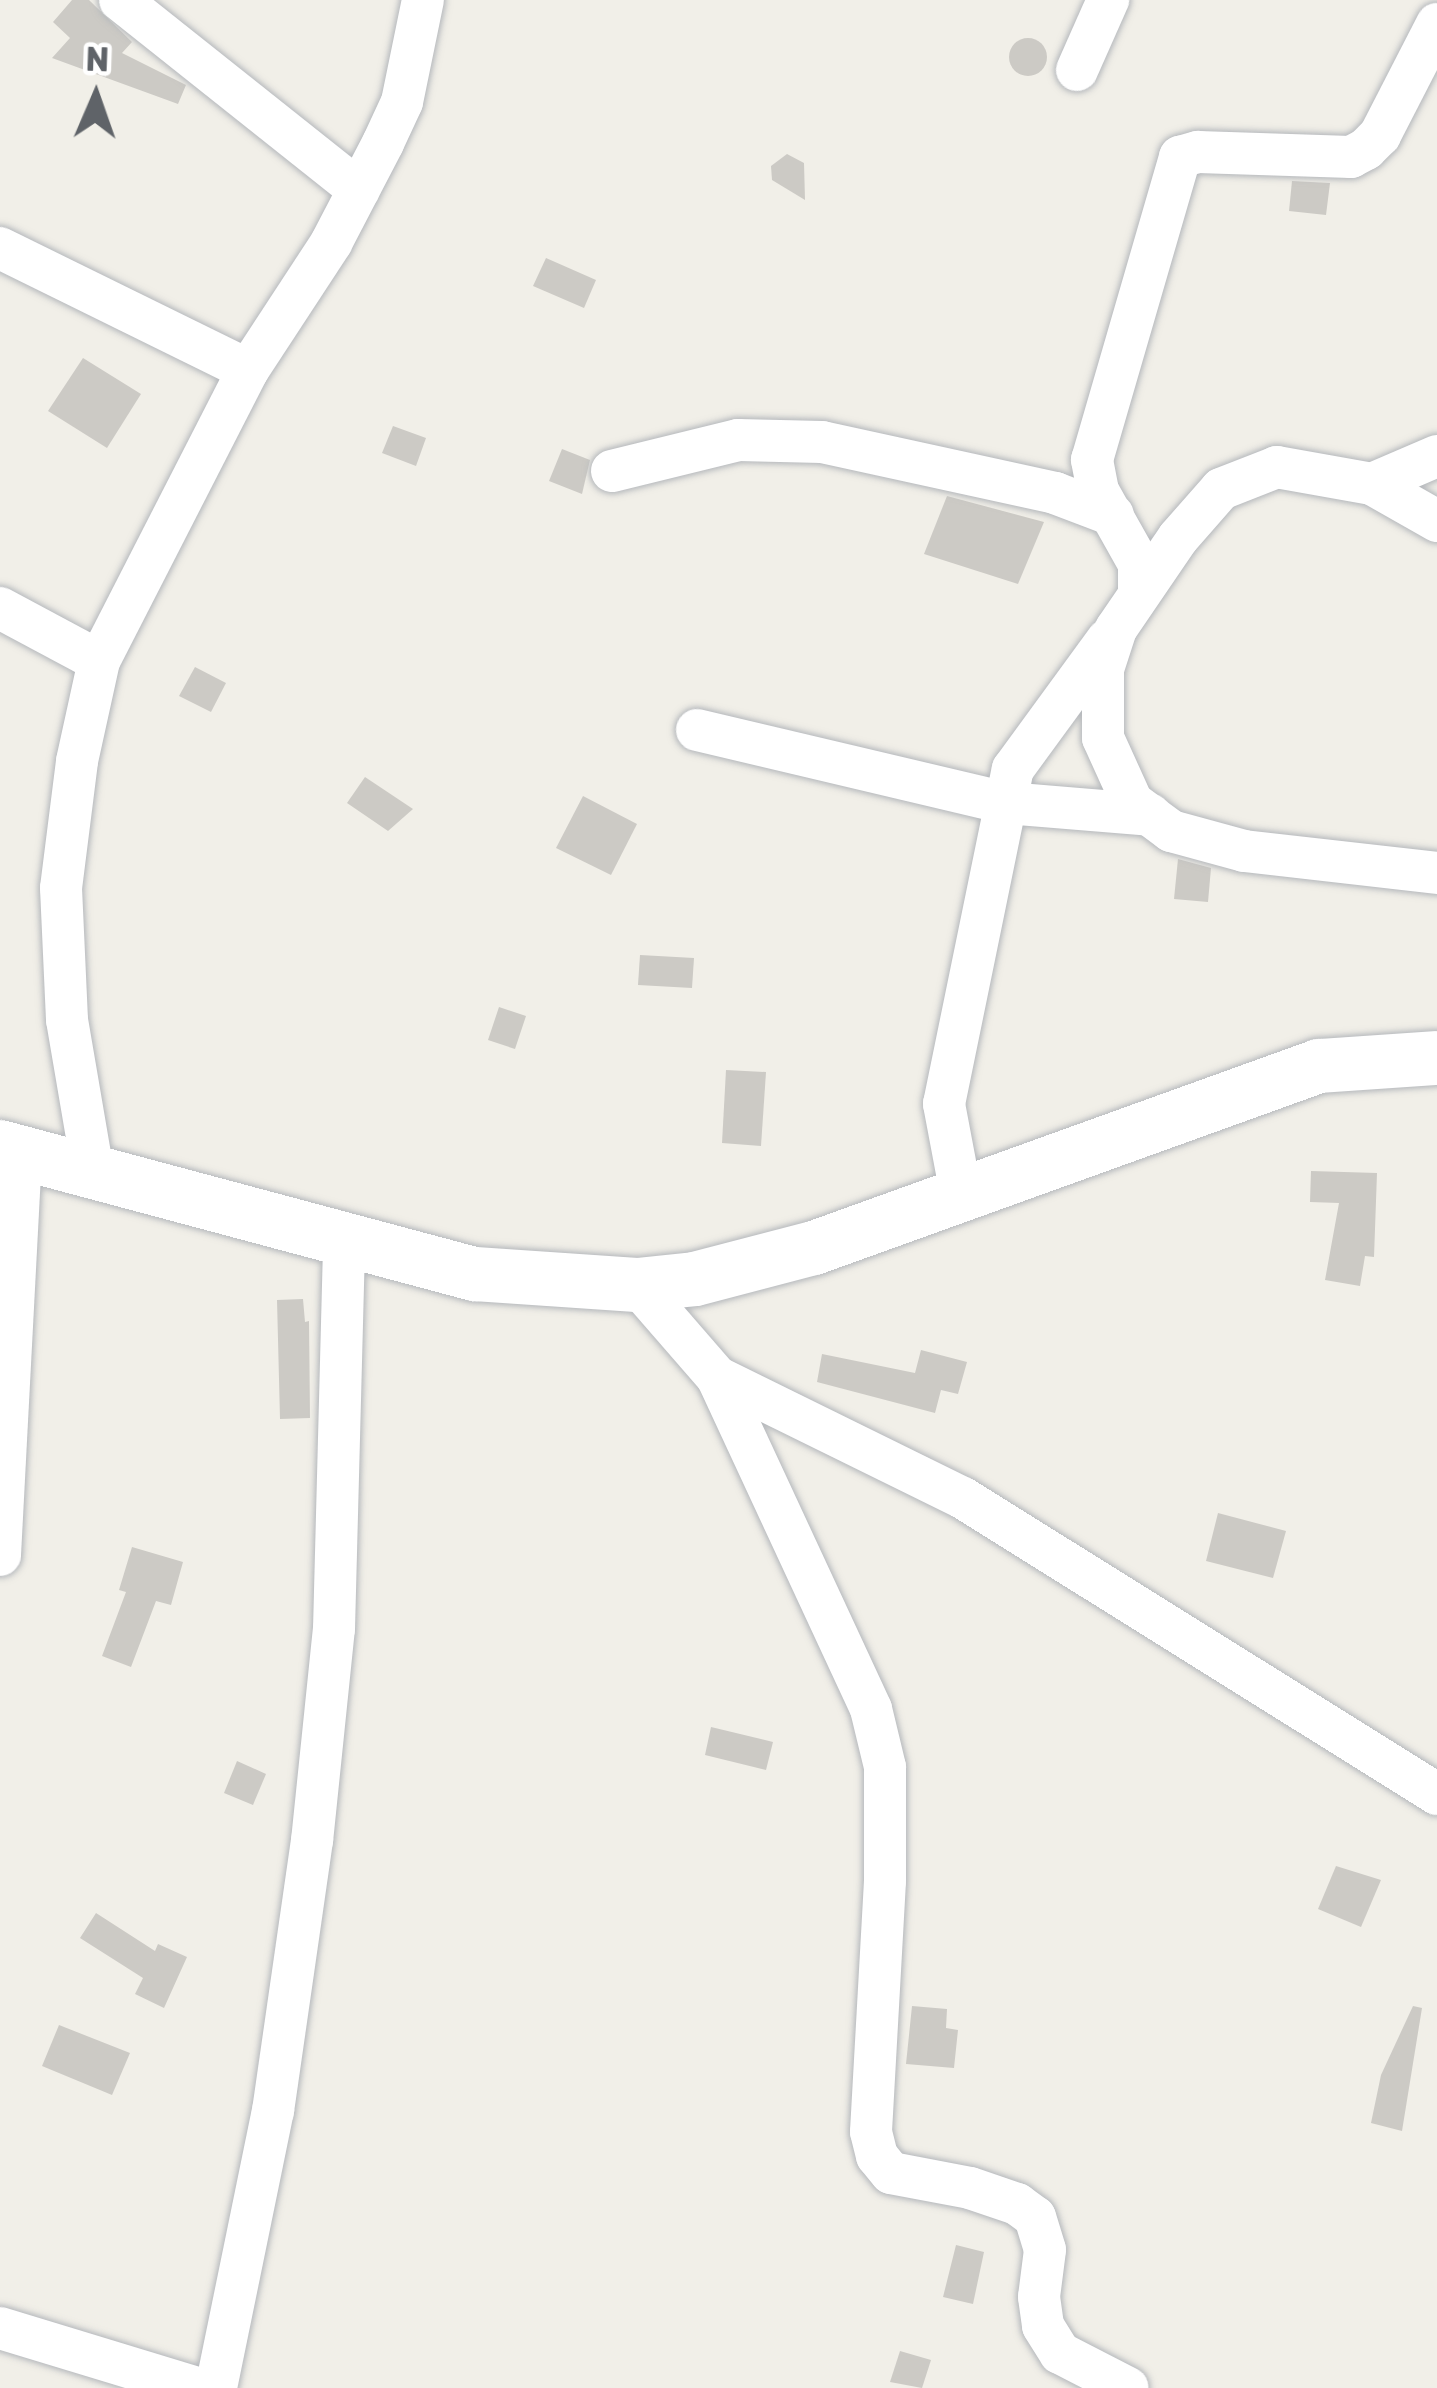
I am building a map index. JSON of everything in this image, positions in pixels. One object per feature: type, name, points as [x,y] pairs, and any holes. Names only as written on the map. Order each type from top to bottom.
[{"type":"street","points":[[119,0],[359,190]]},
{"type":"street","points":[[93,1172],[67,1020],[61,888],[77,761],[99,661],[248,370],[332,243],[403,102],[423,0]]},
{"type":"street","points":[[1076,70],[1108,0]]},
{"type":"street","points":[[1139,590],[1139,564],[1098,491],[1092,460],[1180,158],[1198,152],[1351,157],[1380,134],[1437,24]]},
{"type":"street","points":[[0,248],[248,370]]},
{"type":"street","points":[[612,472],[738,440],[822,442],[1055,493],[1113,515]]},
{"type":"street","points":[[1372,484],[1437,456]]},
{"type":"street","points":[[961,1194],[944,1104],[1013,770],[1060,698],[1221,489],[1277,467],[1372,484],[1437,521]]},
{"type":"street","points":[[0,608],[99,661]]},
{"type":"street","points":[[1116,629],[1103,669],[1103,738],[1132,802],[1172,831],[1244,851],[1437,873]]},
{"type":"street","points":[[697,730],[1006,803],[1151,815]]},
{"type":"street","points":[[0,1555],[11,1150],[476,1274],[637,1285],[758,1264],[1319,1066],[1437,1058]]},
{"type":"street","points":[[216,2388],[273,2111],[312,1840],[334,1629],[344,1241]]},
{"type":"street","points":[[637,1285],[717,1377],[863,1690],[885,1767],[884,1904],[871,2132],[877,2156],[891,2173],[970,2188],[1017,2204],[1035,2217],[1045,2250],[1039,2297],[1042,2326],[1060,2354],[1128,2388]]},
{"type":"street","points":[[717,1377],[963,1498],[1437,1794]]},
{"type":"street","points":[[0,2328],[197,2388]]},
{"type":"building","points":[[72,0],[89,0],[132,42],[122,53],[186,85],[178,104],[52,58],[70,38],[53,22]]},
{"type":"building","points":[[1028,38],[1042,43],[1047,57],[1042,71],[1028,76],[1014,71],[1009,57],[1014,43]]},
{"type":"building","points":[[787,154],[804,163],[805,200],[772,180],[771,166]]},
{"type":"building","points":[[1292,181],[1330,183],[1326,215],[1289,211]]},
{"type":"building","points":[[546,258],[596,280],[584,308],[533,286]]},
{"type":"building","points":[[83,358],[141,394],[107,448],[48,411]]},
{"type":"building","points":[[393,426],[426,438],[416,466],[382,453]]},
{"type":"building","points":[[562,449],[590,460],[582,494],[549,481]]},
{"type":"building","points":[[947,496],[1044,522],[1018,584],[924,554]]},
{"type":"building","points":[[195,667],[226,683],[211,712],[179,696]]},
{"type":"building","points":[[365,777],[413,809],[388,831],[347,803]]},
{"type":"building","points":[[583,796],[637,824],[611,875],[556,848]]},
{"type":"building","points":[[1178,859],[1211,868],[1208,902],[1174,899]]},
{"type":"building","points":[[640,955],[694,958],[692,988],[638,985]]},
{"type":"building","points":[[499,1007],[526,1016],[515,1049],[488,1040]]},
{"type":"building","points":[[726,1070],[766,1072],[761,1146],[722,1143]]},
{"type":"building","points":[[1311,1171],[1377,1173],[1374,1257],[1365,1256],[1360,1286],[1325,1280],[1339,1203],[1310,1202]]},
{"type":"building","points":[[303,1299],[305,1322],[309,1321],[310,1418],[280,1419],[277,1300]]},
{"type":"building","points":[[921,1350],[967,1362],[958,1394],[941,1390],[935,1413],[817,1382],[822,1354],[915,1373]]},
{"type":"building","points":[[1218,1513],[1286,1531],[1273,1578],[1206,1561]]},
{"type":"building","points":[[132,1547],[183,1562],[171,1605],[156,1601],[131,1667],[102,1656],[126,1592],[119,1590]]},
{"type":"building","points":[[711,1727],[773,1742],[766,1770],[705,1755]]},
{"type":"building","points":[[237,1761],[266,1774],[253,1805],[224,1793]]},
{"type":"building","points":[[1336,1866],[1381,1880],[1361,1927],[1318,1909]]},
{"type":"building","points":[[96,1913],[155,1951],[158,1944],[187,1957],[164,2008],[135,1994],[143,1978],[80,1938]]},
{"type":"building","points":[[912,2006],[947,2009],[946,2028],[958,2030],[954,2068],[906,2064]]},
{"type":"building","points":[[1413,2006],[1422,2008],[1402,2131],[1371,2123],[1381,2075]]},
{"type":"building","points":[[59,2025],[130,2053],[112,2095],[42,2066]]},
{"type":"building","points":[[956,2245],[984,2252],[973,2304],[943,2297]]},
{"type":"building","points":[[900,2351],[931,2360],[922,2388],[890,2382]]}]
